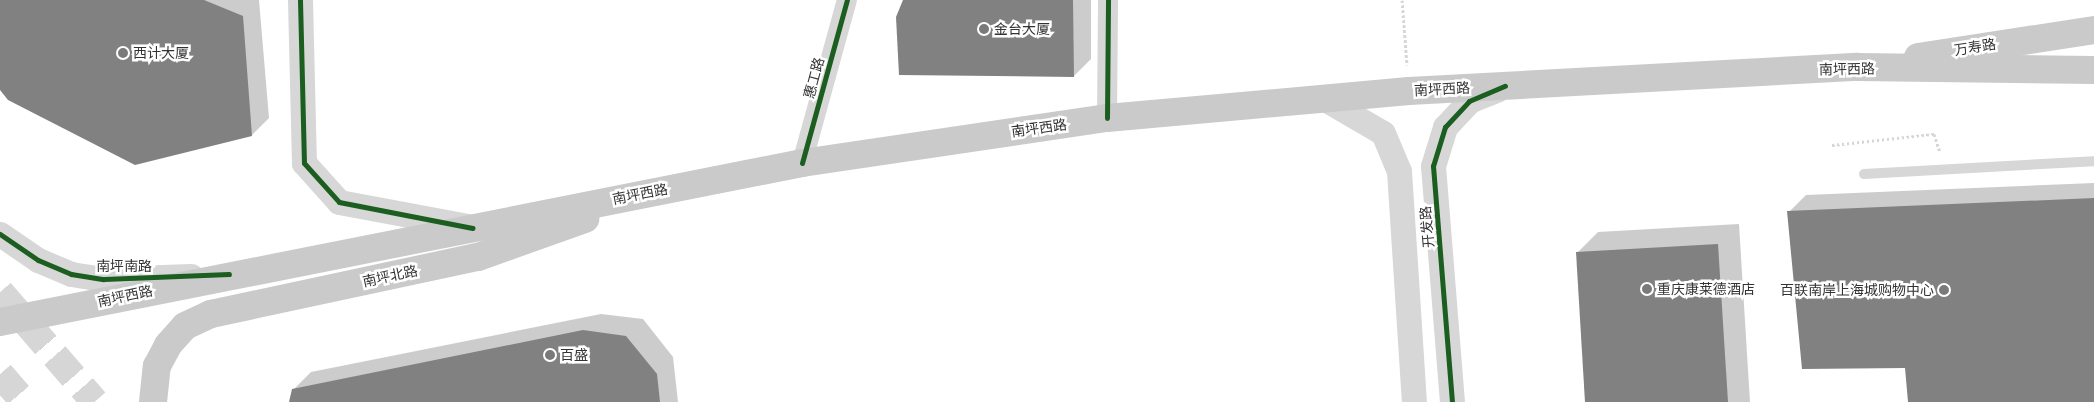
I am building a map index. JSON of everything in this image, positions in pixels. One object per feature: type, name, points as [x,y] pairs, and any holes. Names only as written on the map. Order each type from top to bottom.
[{"type":"main road","name":"万寿路","points":[[1857,67],[2094,30]]},
{"type":"main road","name":"南坪西路","points":[[0,322],[228,274],[802,163],[1107,118],[1409,91],[1857,67],[2094,70]]},
{"type":"main road","name":"南坪北路","points":[[153,402],[157,366],[168,344],[186,326],[210,314],[478,258],[674,188]]},
{"type":"street","points":[[300,0],[304,163],[339,202],[473,228]]},
{"type":"street","name":"惠工路","points":[[802,163],[847,0]]},
{"type":"street","points":[[1107,118],[1108,0]]},
{"type":"street","name":"开发路","points":[[1452,402],[1433,166],[1445,127],[1468,101],[1505,86]]},
{"type":"street","name":"开发路","points":[[1323,98],[1383,133],[1399,171],[1414,402]]},
{"type":"street","name":"南坪南路","points":[[0,234],[38,260],[71,274],[104,279],[228,274]]},
{"type":"lane","points":[[1864,174],[2094,161]]},
{"type":"path","points":[[1402,0],[1409,91]]},
{"type":"path","points":[[1832,146],[1934,134]]},
{"type":"building","name":"西计大厦","points":[[0,0],[204,0],[243,16],[252,136],[135,165],[8,100],[0,90]]},
{"type":"building","name":"金台大厦","points":[[903,0],[1073,0],[1074,77],[899,75],[896,17]]},
{"type":"building","name":"百联南岸上海城购物中心","points":[[2094,198],[2094,402],[1908,402],[1905,368],[1802,369],[1787,211]]},
{"type":"building","points":[[1718,244],[1728,402],[1585,402],[1576,252]]},
{"type":"building","name":"百盛","points":[[583,330],[626,336],[657,374],[660,402],[289,402],[292,389]]},
{"type":"tunnel","points":[[0,292],[95,402]]},
{"type":"tunnel","points":[[0,374],[24,402]]},
{"type":"cycle path","points":[[300,0],[304,163],[339,202],[473,228]]},
{"type":"cycle path","points":[[802,163],[847,0]]},
{"type":"cycle path","points":[[1107,118],[1108,0]]},
{"type":"cycle path","points":[[1452,402],[1433,166],[1445,127],[1469,101],[1505,86]]},
{"type":"cycle path","points":[[0,234],[38,260],[71,274],[104,279],[229,274]]},
{"type":"place","name":"金台大厦","points":[[984,29]]},
{"type":"place","name":"西计大厦","points":[[123,53]]},
{"type":"place","name":"重庆康莱德酒店","points":[[1647,289]]},
{"type":"place","name":"百联南岸上海城购物中心","points":[[1944,290]]},
{"type":"place","name":"百盛","points":[[550,355]]}]
